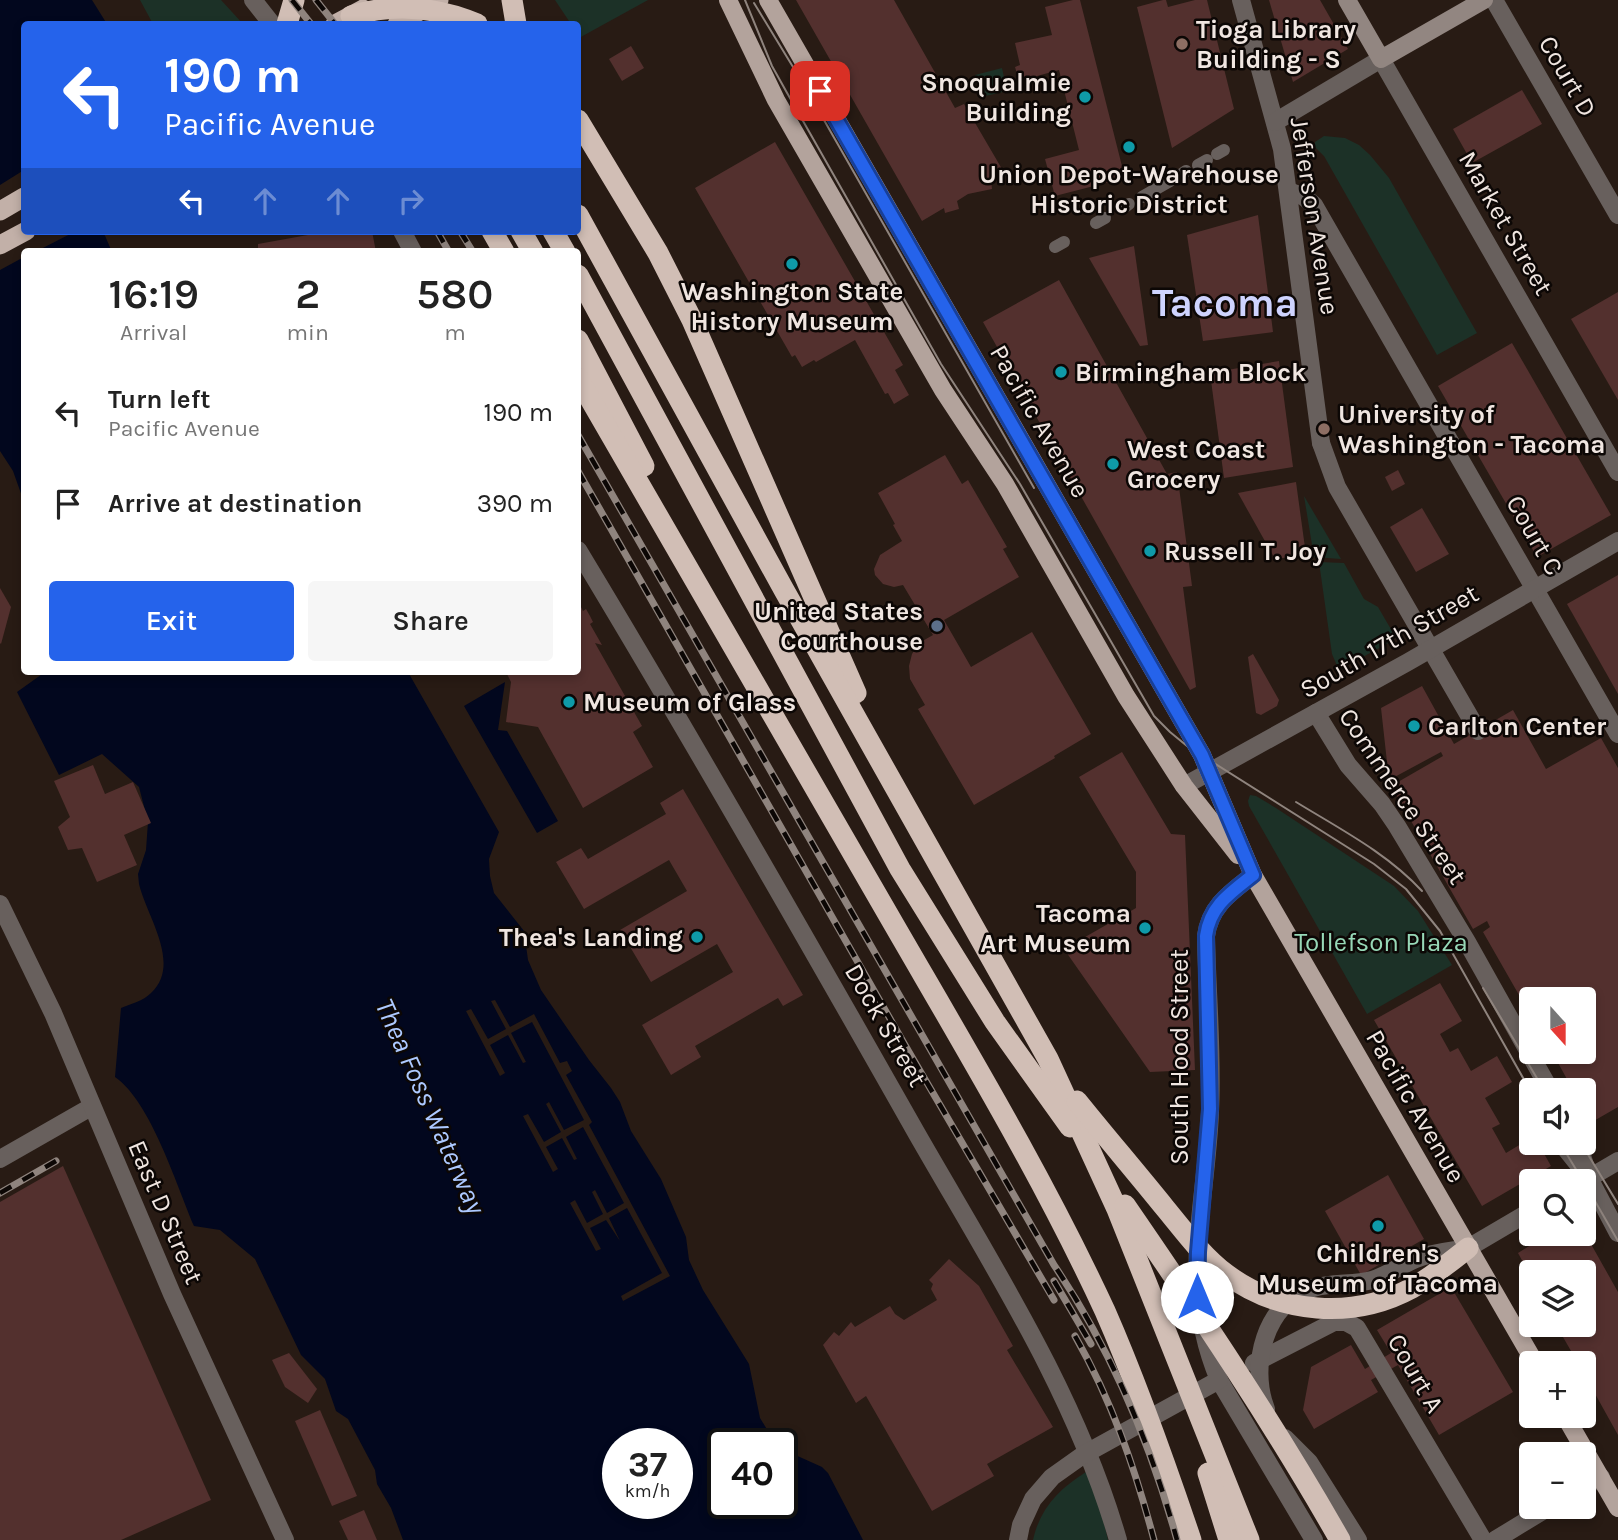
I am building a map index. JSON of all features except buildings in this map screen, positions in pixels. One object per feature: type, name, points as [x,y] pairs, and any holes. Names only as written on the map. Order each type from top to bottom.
[{"type":"highway","points":[[288,21],[294,0]]},
{"type":"highway","points":[[406,10],[442,21]]},
{"type":"highway","points":[[343,20],[406,10],[451,15],[468,21]]},
{"type":"highway","points":[[581,125],[658,253],[692,320],[909,810]]},
{"type":"highway","points":[[0,211],[21,199]]},
{"type":"highway","points":[[581,220],[784,590],[1048,1059],[1118,1209],[1249,1540]]},
{"type":"highway","points":[[0,245],[21,234]]},
{"type":"highway","points":[[581,281],[925,911],[995,1022],[1219,1341],[1345,1539]]},
{"type":"highway","points":[[581,346],[807,774]]},
{"type":"highway","points":[[581,383],[1001,1111],[1104,1310],[1165,1461],[1191,1540]]},
{"type":"highway","points":[[925,911],[1185,1233],[1224,1273],[1254,1292],[1300,1306],[1331,1309],[1358,1307],[1413,1287],[1468,1248]]},
{"type":"highway","points":[[1150,1290],[1229,1540]]},
{"type":"main road","name":"Pacific Avenue","points":[[728,0],[776,100],[943,390],[1005,484],[1126,696],[1184,786],[1253,875],[1528,1351]]},
{"type":"main road","name":"Pacific Avenue","points":[[768,0],[1211,771],[1253,875]]},
{"type":"main road","name":"Market Street","points":[[1347,0],[1381,59]]},
{"type":"main road","points":[[1381,59],[1485,0]]},
{"type":"main road","points":[[1572,1428],[1618,1507]]},
{"type":"street","points":[[253,0],[270,21]]},
{"type":"street","name":"Jefferson Avenue","points":[[1241,0],[1275,122],[1289,191],[1321,443],[1337,487],[1478,731]]},
{"type":"street","name":"Court D","points":[[1494,0],[1618,215]]},
{"type":"street","points":[[1275,122],[1381,59]]},
{"type":"street","name":"Market Street","points":[[1381,59],[1618,472]]},
{"type":"street","points":[[1102,220],[1178,176]]},
{"type":"street","name":"Court C","points":[[1289,191],[1314,205],[1618,734]]},
{"type":"street","name":"South 17th Street","points":[[1184,786],[1431,649],[1618,541]]},
{"type":"street","name":"Dock Street","points":[[581,555],[793,915],[1029,1331],[1078,1427],[1096,1470],[1118,1540]]},
{"type":"street","name":"Commerce Street","points":[[1316,713],[1348,765],[1398,826],[1541,1078]]},
{"type":"street","name":"South Hood Street","points":[[1253,875],[1218,904],[1210,918],[1206,936],[1210,1109],[1196,1278],[1203,1335],[1219,1380],[1314,1540]]},
{"type":"street","name":"East D Street","points":[[0,904],[52,1013],[172,1294],[285,1540]]},
{"type":"street","points":[[0,1159],[92,1107]]},
{"type":"street","points":[[1596,1174],[1618,1161]]},
{"type":"street","points":[[1596,1197],[1618,1233]]},
{"type":"street","points":[[1345,1539],[1310,1462],[1274,1424],[1259,1390],[1260,1360],[1269,1329],[1277,1314],[1298,1294],[1322,1286],[1376,1279],[1417,1259],[1468,1248],[1519,1218]]},
{"type":"street","name":"Court A","points":[[1260,1360],[1334,1322],[1352,1324],[1367,1341],[1483,1540]]},
{"type":"street","points":[[1018,1540],[1021,1525],[1033,1499],[1052,1477],[1083,1455],[1179,1401],[1260,1360]]},
{"type":"street","points":[[1219,1380],[1265,1407]]},
{"type":"street","points":[[1257,1445],[1265,1407]]},
{"type":"street","points":[[1596,1480],[1601,1477]]},
{"type":"street","points":[[1494,1540],[1529,1519]]},
{"type":"green space","points":[[140,0],[221,0],[240,21],[151,21]]},
{"type":"green space","points":[[555,0],[648,0],[581,37],[581,21],[569,21]]},
{"type":"green space","points":[[1002,68],[1007,91],[981,97],[975,75]]},
{"type":"green space","points":[[1324,136],[1345,138],[1359,145],[1389,178],[1477,333],[1437,355],[1324,156],[1315,147],[1315,142]]},
{"type":"green space","points":[[1304,496],[1341,559],[1314,557]]},
{"type":"green space","points":[[1319,562],[1344,563],[1364,599],[1378,607],[1393,636],[1390,642],[1339,670],[1332,654]]},
{"type":"green space","name":"Tollefson Plaza","points":[[1250,795],[1276,808],[1394,886],[1418,911],[1452,965],[1367,1014],[1249,806]]},
{"type":"green space","points":[[1086,1472],[1100,1505],[1108,1540],[1033,1540],[1040,1518],[1052,1500]]},
{"type":"water","points":[[0,0],[92,0],[105,21],[21,21],[21,235],[105,235],[110,248],[21,248],[21,494],[13,471],[0,451]]},
{"type":"water","name":"Thea Foss Waterway","points":[[41,675],[410,675],[499,832],[489,859],[494,893],[524,931],[528,960],[541,990],[620,1102],[631,1131],[661,1179],[686,1237],[689,1260],[703,1290],[749,1364],[760,1418],[766,1428],[707,1428],[707,1519],[798,1519],[798,1456],[822,1467],[828,1473],[863,1540],[403,1540],[391,1508],[377,1484],[375,1470],[348,1419],[336,1411],[325,1379],[301,1355],[255,1259],[220,1230],[194,1226],[151,1124],[128,1089],[115,1077],[121,1008],[151,993],[160,981],[163,954],[139,884],[138,874],[146,850],[148,822],[139,787],[102,754],[59,775],[17,692]]},
{"type":"water","points":[[505,682],[498,730],[507,731],[558,821],[537,833],[464,706]]},
{"type":"pier","points":[[21,172],[21,235],[68,235],[43,248],[21,248],[21,259],[0,270],[0,185]]},
{"type":"pier","points":[[495,1000],[510,1027],[534,1014],[560,1063],[567,1061],[572,1071],[566,1075],[592,1122],[589,1125],[670,1276],[623,1301],[621,1296],[662,1273],[627,1208],[609,1218],[620,1241],[606,1220],[590,1228],[601,1249],[596,1251],[570,1203],[575,1200],[587,1223],[603,1214],[592,1192],[595,1190],[607,1213],[624,1203],[583,1127],[566,1137],[577,1159],[574,1160],[562,1138],[546,1147],[558,1169],[553,1172],[523,1116],[528,1114],[544,1142],[561,1132],[546,1104],[549,1102],[564,1130],[584,1120],[532,1022],[511,1033],[526,1062],[523,1063],[508,1035],[490,1045],[505,1073],[500,1076],[466,1011],[471,1009],[488,1039],[506,1029],[491,1001]]},
{"type":"tram line","points":[[745,0],[772,66],[941,364],[1020,484],[1154,716],[1187,746],[1374,864],[1406,889],[1440,931],[1523,1078]]},
{"type":"tram line","points":[[754,3],[804,85],[1034,488]]},
{"type":"tram line","points":[[1296,802],[1378,853],[1422,891]]},
{"type":"tram line","points":[[1483,988],[1537,1078]]},
{"type":"tram line","points":[[1567,1155],[1576,1169]]},
{"type":"tram line","points":[[1588,1155],[1618,1204]]},
{"type":"tram line","points":[[1596,1203],[1618,1241]]},
{"type":"railway","points":[[292,0],[309,21]]},
{"type":"railway","points":[[316,0],[333,21]]},
{"type":"railway","points":[[439,235],[447,248]]},
{"type":"railway","points":[[462,235],[471,248]]},
{"type":"railway","points":[[581,440],[1111,1363],[1141,1432],[1177,1540]]},
{"type":"railway","points":[[581,476],[909,1052],[1054,1300]]},
{"type":"railway","points":[[0,1193],[56,1161]]},
{"type":"railway","points":[[1054,1281],[1091,1344]]},
{"type":"railway","points":[[1075,1336],[1121,1435],[1154,1540]]},
{"type":"place","name":"Tioga Library Building - S","points":[[1182,44]]},
{"type":"place","name":"Snoqualmie Building","points":[[1085,97]]},
{"type":"place","name":"Union Depot-Warehouse Historic District","points":[[1129,147]]},
{"type":"place","name":"Washington State History Museum","points":[[792,264]]},
{"type":"place","name":"Birmingham Block","points":[[1061,372]]},
{"type":"place","name":"University of Washington - Tacoma","points":[[1324,429]]},
{"type":"place","name":"West Coast Grocery","points":[[1113,464]]},
{"type":"place","name":"Russell T. Joy","points":[[1150,551]]},
{"type":"place","name":"United States Courthouse","points":[[937,626]]},
{"type":"place","name":"Museum of Glass","points":[[569,702]]},
{"type":"place","name":"Carlton Center","points":[[1414,726]]},
{"type":"place","name":"Tacoma Art Museum","points":[[1145,928]]},
{"type":"place","name":"Thea's Landing","points":[[697,937]]},
{"type":"place","name":"Children's Museum of Tacoma","points":[[1378,1226]]},
{"type":"district","name":"Tacoma","points":[[1225,302]]},
{"type":"route","points":[[820,91],[1211,771],[1253,875],[1218,904],[1207,926],[1210,1109],[1196,1278],[1197,1297]]}]
